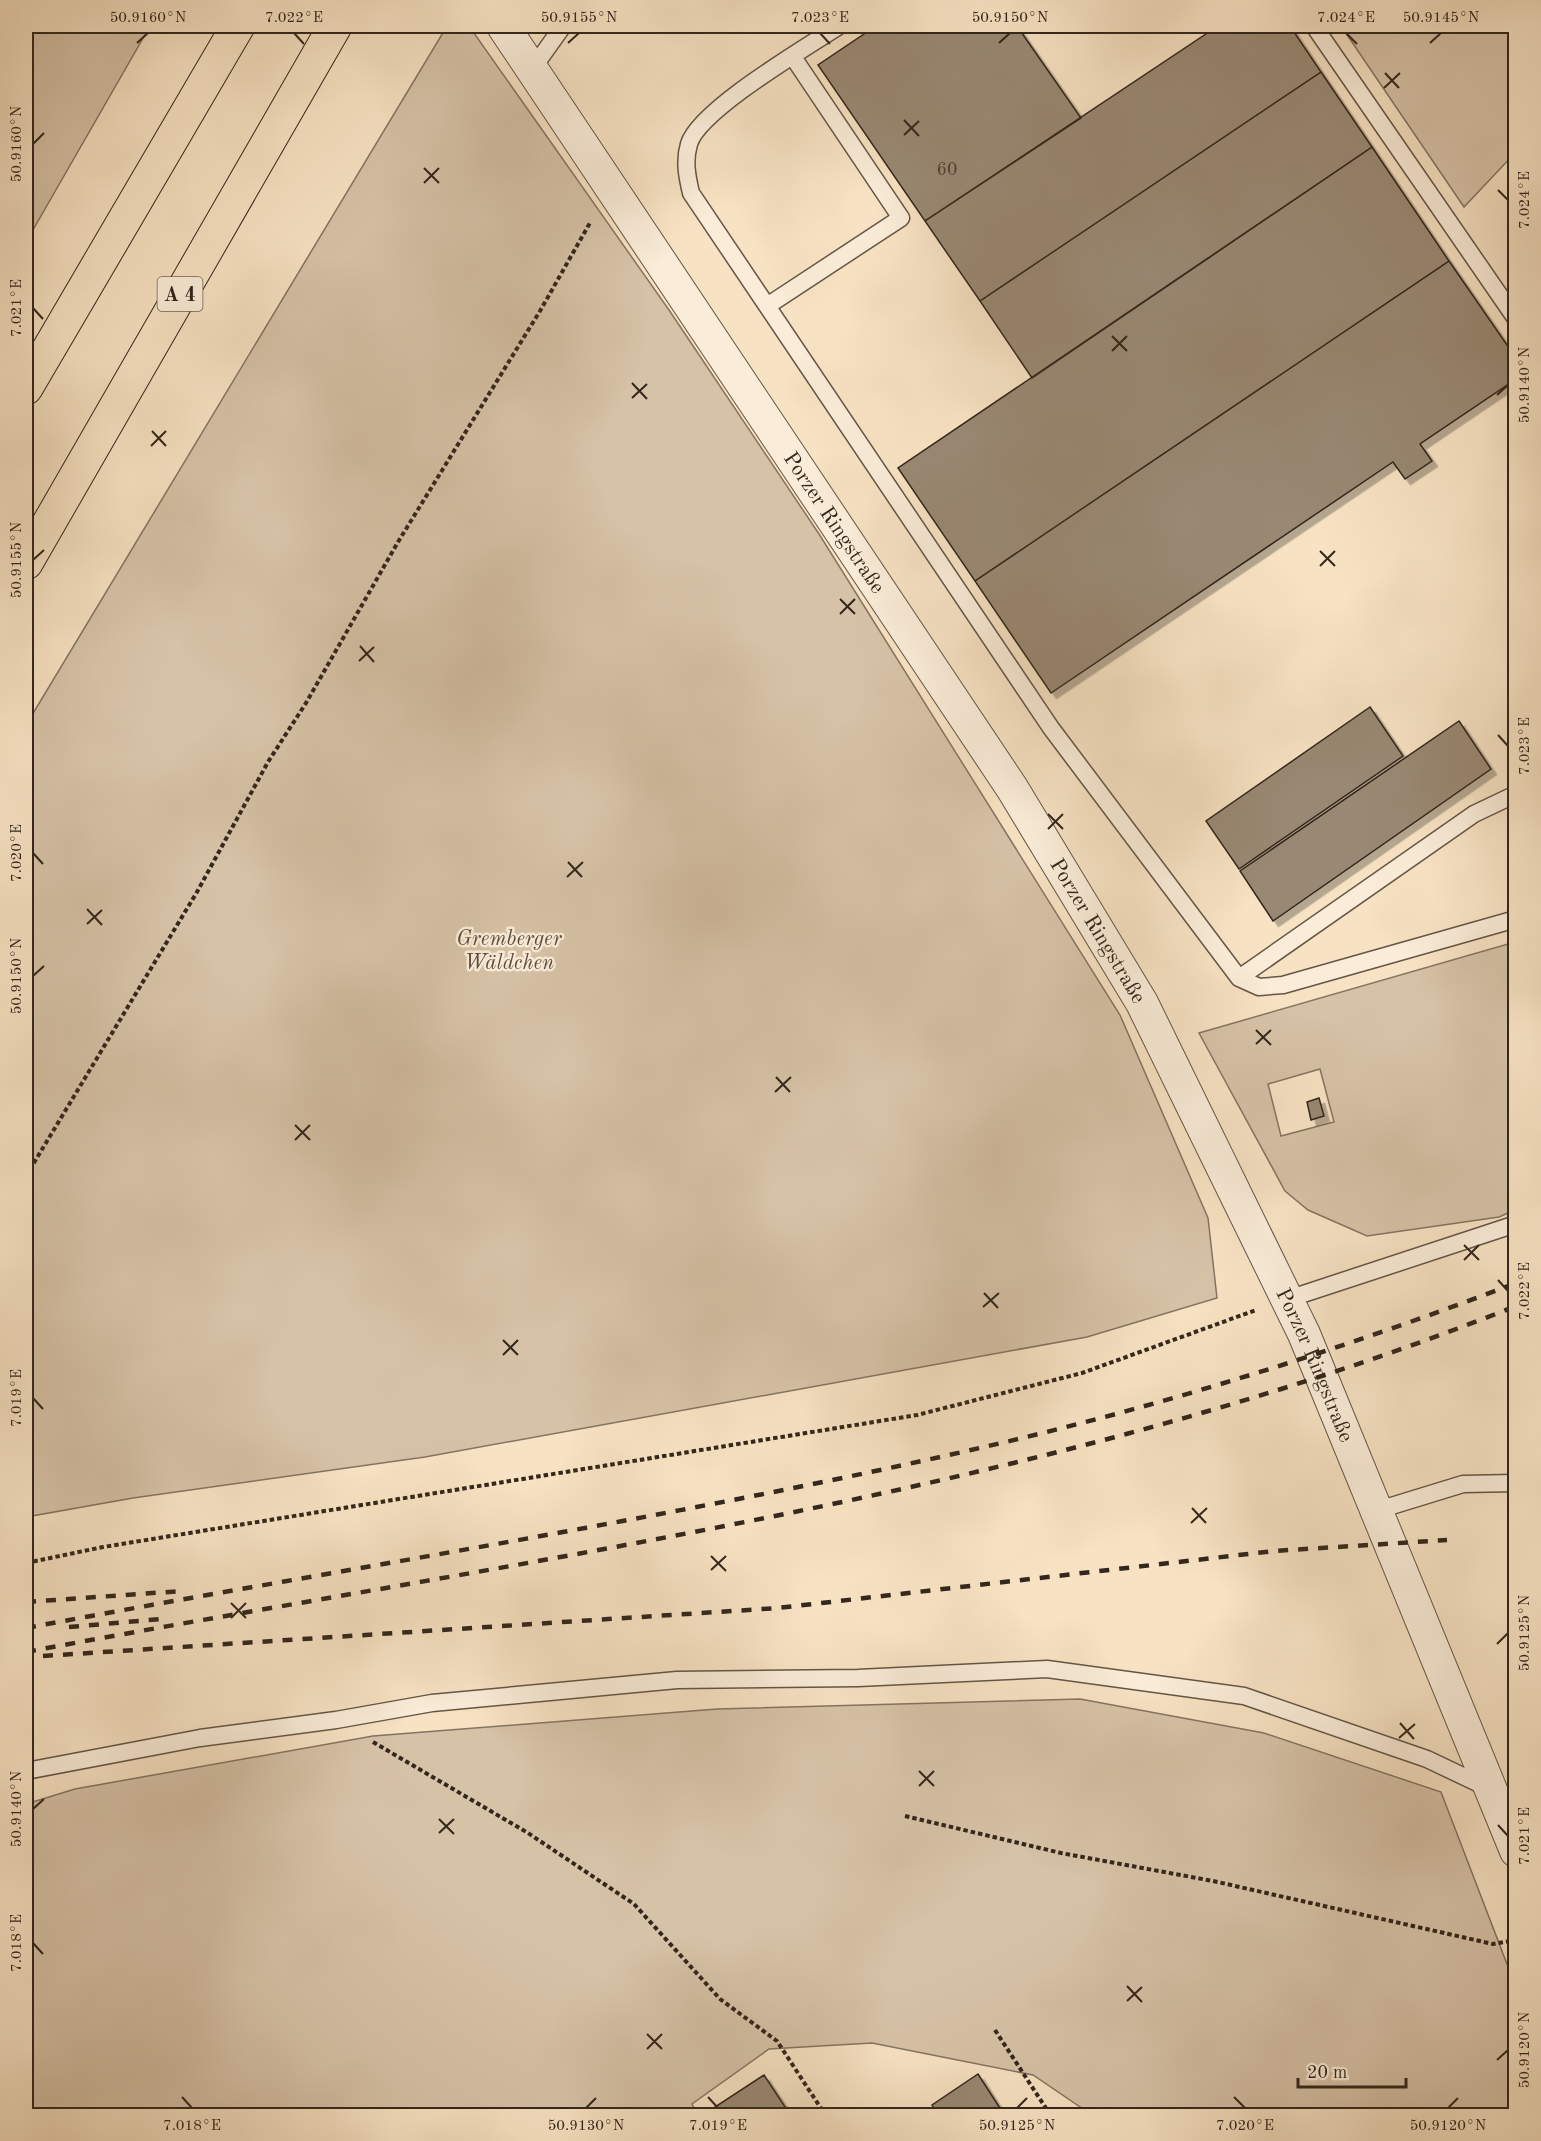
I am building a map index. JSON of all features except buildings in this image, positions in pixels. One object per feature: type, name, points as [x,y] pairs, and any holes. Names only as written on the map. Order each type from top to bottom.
[{"type":"highway","points":[[26,388],[238,26]]},
{"type":"highway","name":"A 4","points":[[26,563],[335,26]]},
{"type":"street","name":"Porzer Ringstraße","points":[[517,46],[1012,788],[1142,1003],[1288,1299],[1515,1851]]},
{"type":"lane","points":[[517,46],[563,26]]},
{"type":"lane","points":[[840,26],[705,119],[689,142],[686,170],[692,193],[1051,728],[1239,978],[1259,987],[1282,985],[1515,919]]},
{"type":"lane","points":[[1314,26],[1515,319]]},
{"type":"lane","points":[[767,306],[902,218],[793,57]]},
{"type":"lane","points":[[1239,978],[1474,814],[1515,794]]},
{"type":"lane","points":[[1288,1299],[1515,1224]]},
{"type":"lane","points":[[1375,1511],[1463,1484],[1515,1483]]},
{"type":"lane","points":[[26,1771],[200,1738],[336,1720],[432,1703],[677,1680],[858,1678],[1047,1669],[1244,1696],[1427,1759],[1489,1788]]},
{"type":"path","points":[[26,1176],[197,892],[267,762],[306,703],[398,542],[540,311],[611,186]]},
{"type":"path","points":[[26,1563],[103,1546],[917,1415],[1082,1372],[1288,1299]]},
{"type":"path","points":[[336,1720],[528,1833],[634,1904],[720,1999],[777,2041],[826,2115]]},
{"type":"path","points":[[905,1816],[1061,1853],[1213,1881],[1493,1944],[1515,1940]]},
{"type":"path","points":[[995,2030],[1051,2115]]},
{"type":"green space","points":[[26,26],[150,26],[26,242]]},
{"type":"green space","name":"Gremberger Wäldchen","points":[[447,26],[469,26],[669,310],[819,534],[1120,1015],[1208,1218],[1217,1298],[1087,1337],[425,1457],[133,1498],[26,1517],[26,725]]},
{"type":"green space","points":[[1341,26],[1515,26],[1515,153],[1464,207]]},
{"type":"green space","points":[[1515,942],[1515,1210],[1499,1217],[1367,1236],[1308,1210],[1285,1191],[1199,1033]],"holes":[[[1320,1069],[1334,1122],[1281,1136],[1268,1084]]]},
{"type":"green space","points":[[1080,1699],[1264,1733],[1441,1792],[1515,1985],[1515,2115],[1092,2115],[1033,2075],[872,2043],[769,2049],[692,2104],[697,2115],[26,2115],[26,1804],[75,1789],[373,1736],[717,1709]]},
{"type":"railway","points":[[26,1628],[618,1522],[853,1476],[971,1450],[1178,1397],[1314,1355],[1516,1283]]},
{"type":"railway","points":[[26,1652],[592,1551],[780,1515],[967,1474],[1152,1427],[1335,1372],[1516,1306]]},
{"type":"railway","points":[[43,1656],[778,1608],[1274,1551],[1447,1540]]},
{"type":"railway","points":[[26,1602],[182,1591]]},
{"type":"railway","points":[[69,1627],[161,1619]]}]
